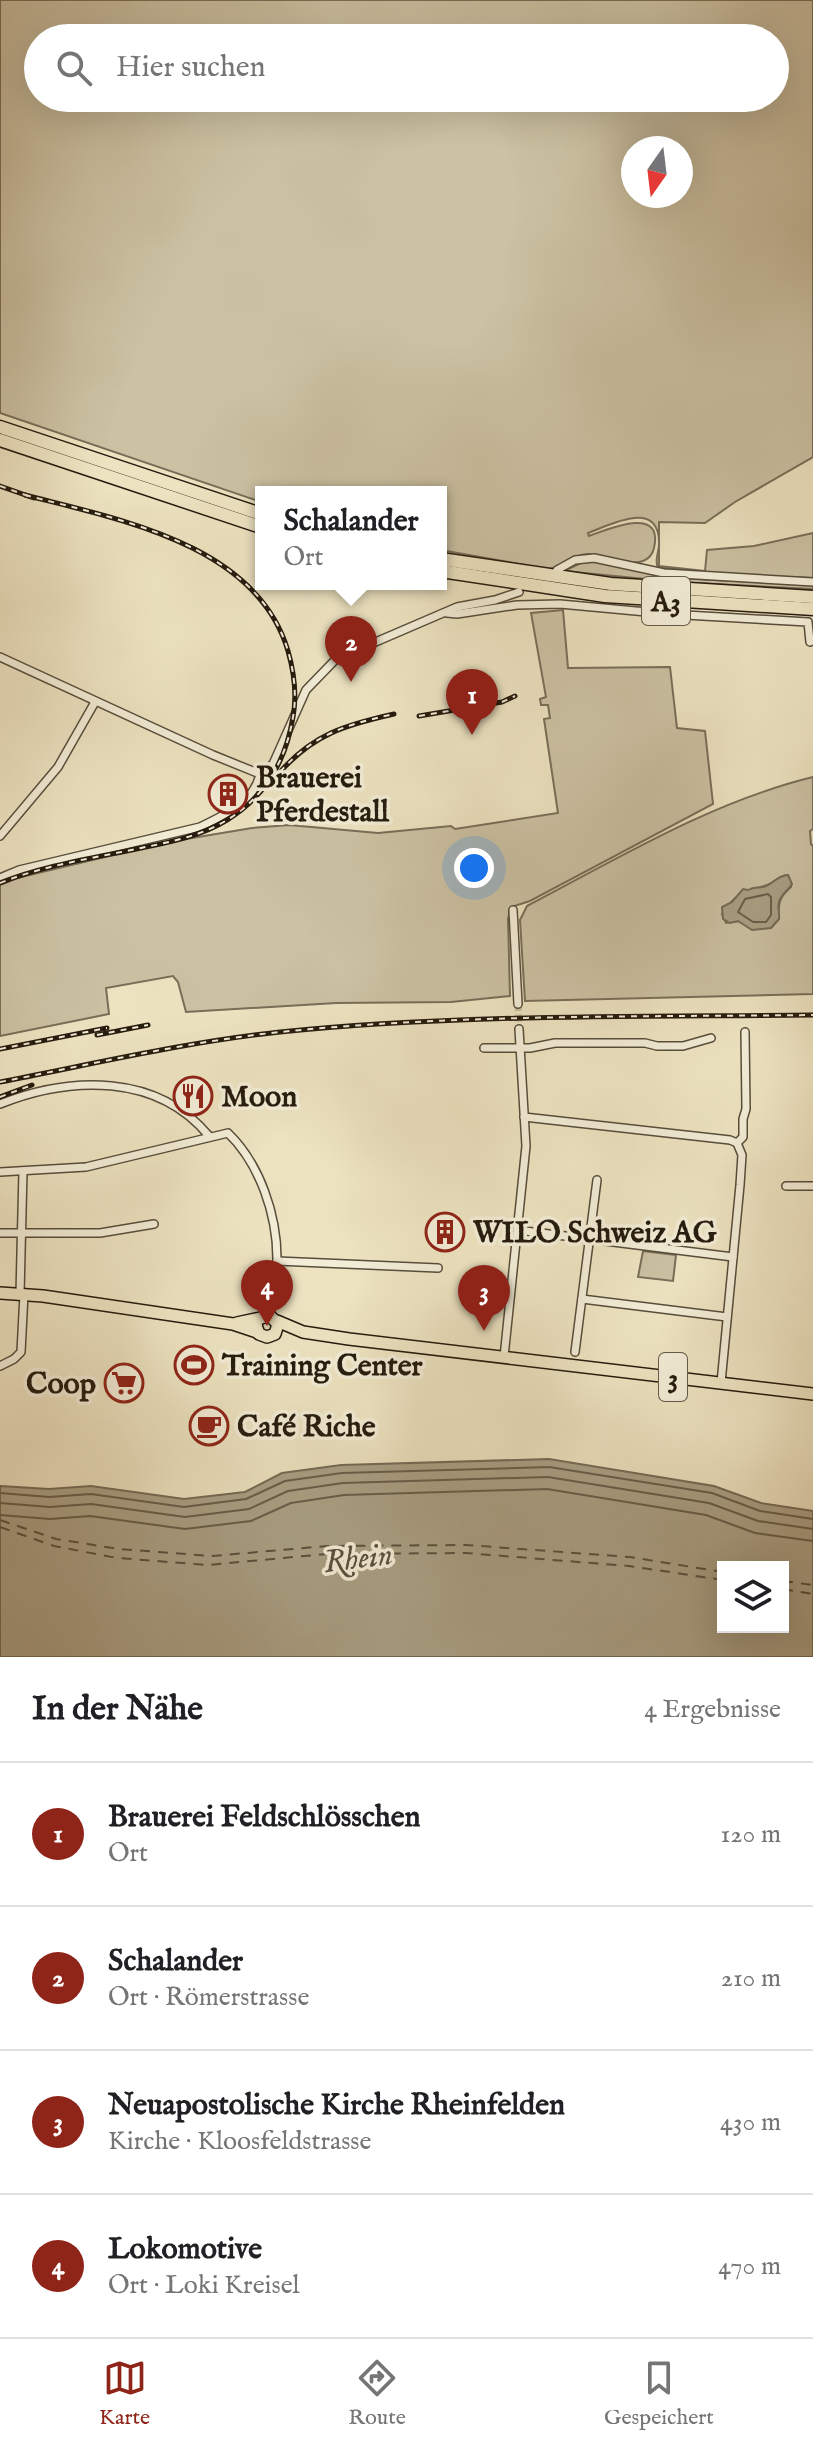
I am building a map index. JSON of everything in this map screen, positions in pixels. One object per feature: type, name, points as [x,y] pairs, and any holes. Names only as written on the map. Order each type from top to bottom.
[{"type":"highway","points":[[0,427],[255,512]]},
{"type":"highway","points":[[0,440],[255,525]]},
{"type":"highway","name":"A3","points":[[447,560],[622,585],[813,597]]},
{"type":"highway","name":"A3","points":[[447,572],[616,597],[813,609]]},
{"type":"main road","name":"3","points":[[0,1293],[813,1394]]},
{"type":"street","points":[[557,570],[575,560],[594,558],[664,573],[813,582]]},
{"type":"street","points":[[0,878],[19,870],[200,827],[224,815],[249,797],[258,785],[260,774],[273,764],[306,690],[336,659],[457,607],[519,592]]},
{"type":"street","points":[[447,613],[517,605],[560,604],[808,622],[810,642]]},
{"type":"street","points":[[0,657],[260,774]]},
{"type":"street","points":[[0,836],[58,767],[95,702]]},
{"type":"street","points":[[513,910],[518,1004]]},
{"type":"street","points":[[504,1357],[526,1146],[519,1029]]},
{"type":"street","points":[[737,1143],[743,1137],[746,1109],[745,1032]]},
{"type":"street","points":[[484,1048],[519,1048],[555,1043],[683,1046],[711,1038]]},
{"type":"street","points":[[0,1104],[14,1098],[85,1085],[123,1086],[146,1092],[177,1108],[209,1136]]},
{"type":"street","points":[[524,1117],[737,1143],[742,1155],[721,1383]]},
{"type":"street","points":[[0,1172],[86,1167],[228,1133],[258,1177],[269,1202],[277,1261],[268,1324]]},
{"type":"street","points":[[0,1366],[21,1352],[23,1171]]},
{"type":"street","points":[[575,1352],[597,1180]]},
{"type":"street","points":[[786,1186],[813,1186]]},
{"type":"street","points":[[0,1233],[100,1233],[154,1224]]},
{"type":"street","points":[[517,1230],[733,1257]]},
{"type":"street","points":[[277,1261],[438,1268]]},
{"type":"street","points":[[582,1299],[727,1317]]},
{"type":"shaded area","points":[[0,0],[813,0],[813,457],[705,523],[659,522],[659,544],[657,530],[643,518],[620,521],[588,533],[589,536],[632,523],[650,527],[655,535],[654,548],[644,561],[626,562],[589,554],[547,569],[447,551],[447,486],[255,486],[255,500],[0,413]]},
{"type":"shaded area","points":[[813,533],[813,578],[658,568],[659,544],[659,566],[705,571],[707,550],[754,546]]},
{"type":"shaded area","points":[[583,562],[604,562],[675,578],[813,585],[813,589],[676,582],[564,571]]},
{"type":"shaded area","points":[[563,610],[568,668],[670,667],[677,728],[705,731],[713,804],[530,901],[511,907],[508,919],[510,996],[451,1002],[336,1003],[186,1012],[178,982],[173,976],[106,988],[109,1014],[0,1036],[0,885],[17,878],[168,842],[252,828],[289,825],[378,833],[451,826],[455,829],[558,813],[544,719],[550,718],[548,705],[541,705],[540,699],[546,697],[531,613]]},
{"type":"shaded area","points":[[813,777],[813,829],[810,831],[813,846],[813,994],[525,1001],[520,920],[527,906],[666,833],[775,788]],"holes":[[[788,875],[791,887],[782,898],[779,919],[771,928],[738,921],[726,923],[722,914],[740,895]]]},
{"type":"shaded area","points":[[643,1251],[676,1255],[673,1281],[638,1277]]},
{"type":"water","points":[[788,875],[792,884],[780,899],[779,919],[771,928],[752,930],[738,921],[730,923],[723,919],[722,907],[732,902],[743,889],[764,887]]},
{"type":"water","name":"Rhein","points":[[549,1459],[714,1486],[761,1503],[813,1511],[813,1657],[0,1657],[0,1486],[49,1489],[91,1486],[184,1499],[245,1492],[282,1473],[341,1465]]},
{"type":"ferry route","points":[[0,1520],[56,1539],[119,1549],[212,1556],[327,1546],[466,1545],[630,1557],[717,1571]]},
{"type":"ferry route","points":[[0,1527],[54,1546],[117,1558],[208,1565],[326,1554],[466,1553],[629,1566],[717,1579]]},
{"type":"ferry route","points":[[789,1582],[813,1585]]},
{"type":"ferry route","points":[[789,1590],[813,1594]]},
{"type":"tunnel","points":[[518,1004],[519,1029]]},
{"type":"railway","points":[[0,486],[34,498]]},
{"type":"railway","points":[[0,883],[52,867],[185,838],[227,820],[252,800],[272,776],[290,733],[295,700],[288,651],[272,615],[247,585],[215,561],[179,542],[101,514],[25,495]]},
{"type":"railway","points":[[419,716],[502,702],[515,696]]},
{"type":"railway","points":[[280,772],[305,748],[331,733],[394,714]]},
{"type":"railway","points":[[0,1082],[210,1042],[346,1026],[546,1018],[813,1015]]},
{"type":"railway","points":[[97,1035],[148,1025]]},
{"type":"railway","points":[[0,1049],[107,1028]]},
{"type":"railway","points":[[0,1097],[32,1085]]},
{"type":"place","name":"Schalander","points":[[351,682]]},
{"type":"place","name":"Brauerei Feldschlösschen","points":[[472,735]]},
{"type":"place","name":"Brauerei Pferdestall","points":[[228,794]]},
{"type":"place","name":"Moon","points":[[193,1096]]},
{"type":"place","name":"WILO Schweiz AG","points":[[445,1232]]},
{"type":"place","name":"Lokomotive","points":[[267,1326]]},
{"type":"place","name":"Neuapostolische Kirche Rheinfelden","points":[[484,1331]]},
{"type":"place","name":"Training Center","points":[[194,1365]]},
{"type":"place","name":"Coop","points":[[124,1383]]},
{"type":"place","name":"Café Riche","points":[[209,1426]]}]
